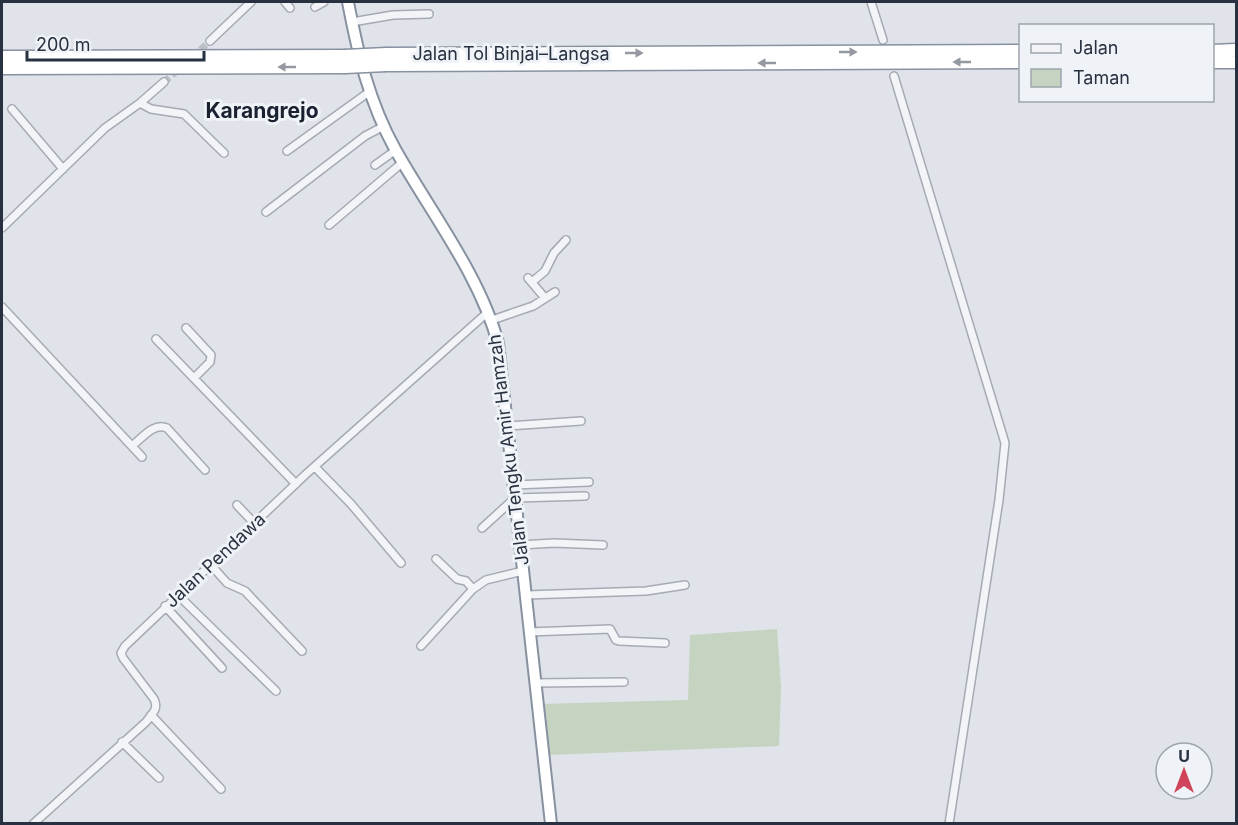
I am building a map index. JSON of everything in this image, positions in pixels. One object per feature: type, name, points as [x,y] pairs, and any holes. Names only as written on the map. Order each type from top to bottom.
[{"type":"highway","name":"Jalan Tengku Amir Hamzah","points":[[348,2],[369,92],[396,150],[464,266],[490,316],[502,362],[550,824]]},
{"type":"highway","points":[[1214,51],[1236,50]]},
{"type":"highway","name":"Jalan Tol Binjai–Langsa","points":[[704,58],[1019,51]]},
{"type":"highway","name":"Jalan Tol Binjai–Langsa","points":[[2,57],[345,61]]},
{"type":"highway","name":"Jalan Tol Binjai–Langsa","points":[[2,68],[386,60],[673,58],[1019,62]]},
{"type":"highway","points":[[1214,62],[1236,62]]},
{"type":"street","points":[[210,41],[251,2]]},
{"type":"street","points":[[285,2],[290,8]]},
{"type":"street","points":[[315,7],[324,2]]},
{"type":"street","points":[[871,2],[883,40]]},
{"type":"street","points":[[352,22],[393,15],[429,14]]},
{"type":"street","points":[[894,76],[1005,443],[999,500],[949,824]]},
{"type":"street","points":[[2,228],[105,128],[140,103],[164,82]]},
{"type":"street","points":[[287,151],[369,92]]},
{"type":"street","points":[[140,103],[151,109],[184,114],[224,153]]},
{"type":"street","points":[[12,109],[63,169]]},
{"type":"street","points":[[266,212],[365,136],[384,126]]},
{"type":"street","points":[[375,165],[396,150]]},
{"type":"street","points":[[329,225],[403,162]]},
{"type":"street","points":[[545,298],[530,280],[545,271],[554,253],[566,240]]},
{"type":"street","points":[[490,316],[526,309],[555,292]]},
{"type":"street","points":[[2,308],[142,457]]},
{"type":"street","name":"Jalan Pendawa","points":[[151,715],[156,708],[156,703],[121,653],[128,642],[315,466],[490,316]]},
{"type":"street","points":[[186,328],[211,355],[210,362],[194,378]]},
{"type":"street","points":[[156,339],[296,484]]},
{"type":"street","points":[[508,426],[581,421]]},
{"type":"street","points":[[132,447],[152,429],[159,425],[163,426],[168,428],[205,470]]},
{"type":"street","points":[[315,466],[401,562]]},
{"type":"street","points":[[514,485],[589,482]]},
{"type":"street","points":[[482,528],[515,498],[585,496]]},
{"type":"street","points":[[237,505],[254,523]]},
{"type":"street","points":[[520,544],[603,545]]},
{"type":"street","points":[[436,559],[457,579],[466,581],[473,589]]},
{"type":"street","points":[[210,564],[228,583],[245,591],[302,651]]},
{"type":"street","points":[[421,646],[473,589],[486,580],[523,571]]},
{"type":"street","points":[[526,595],[646,591],[685,585]]},
{"type":"street","points":[[178,595],[276,691]]},
{"type":"street","points":[[165,606],[222,668]]},
{"type":"street","points":[[529,632],[609,629],[616,640],[665,643]]},
{"type":"street","points":[[535,683],[624,682]]},
{"type":"street","points":[[33,824],[151,715],[221,789]]},
{"type":"street","points":[[122,742],[159,778]]},
{"type":"green space","points":[[777,629],[781,687],[779,746],[548,755],[542,704],[688,700],[690,635]]},
{"type":"tunnel","points":[[193,57],[210,41]]},
{"type":"tunnel","points":[[164,82],[180,68]]},
{"type":"district","name":"Karangrejo","points":[[262,110]]}]
